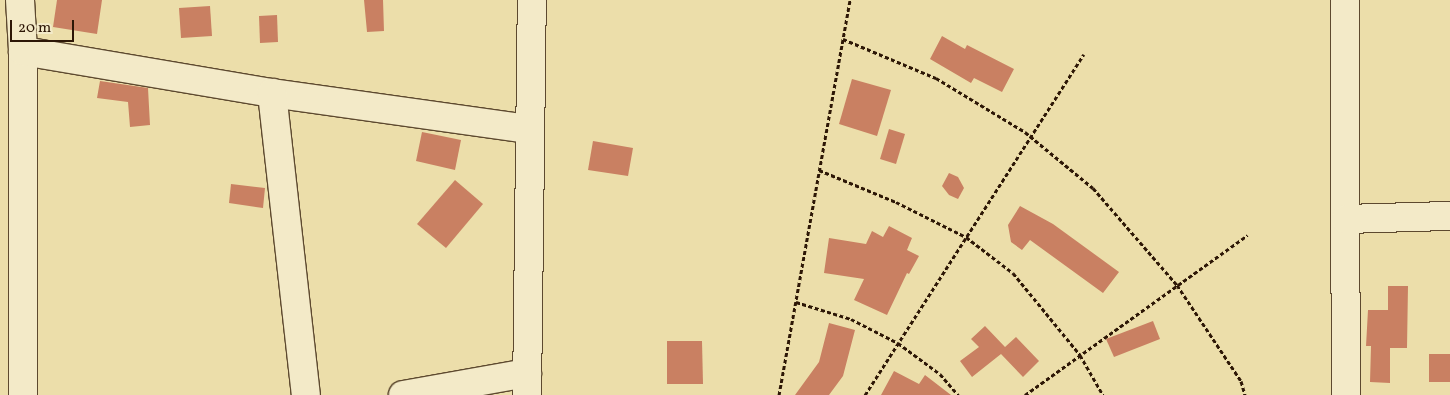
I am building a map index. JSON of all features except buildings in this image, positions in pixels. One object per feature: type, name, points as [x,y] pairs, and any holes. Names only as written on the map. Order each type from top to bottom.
[{"type":"street","points":[[20,0],[23,51],[23,395]]},
{"type":"street","points":[[403,395],[527,384],[532,0]]},
{"type":"street","points":[[1345,0],[1346,395]]},
{"type":"street","points":[[23,51],[272,93],[530,129]]},
{"type":"street","points":[[272,93],[306,395]]},
{"type":"street","points":[[1346,219],[1450,216]]},
{"type":"path","points":[[779,395],[850,0]]},
{"type":"path","points":[[843,39],[936,78],[1030,137],[1093,188],[1177,285],[1241,381],[1245,395]]},
{"type":"path","points":[[865,395],[1084,54]]},
{"type":"path","points":[[820,170],[896,202],[966,237],[1013,273],[1080,355],[1103,395]]},
{"type":"path","points":[[1026,395],[1248,235]]},
{"type":"path","points":[[796,302],[851,319],[898,343],[940,374],[958,395]]}]
